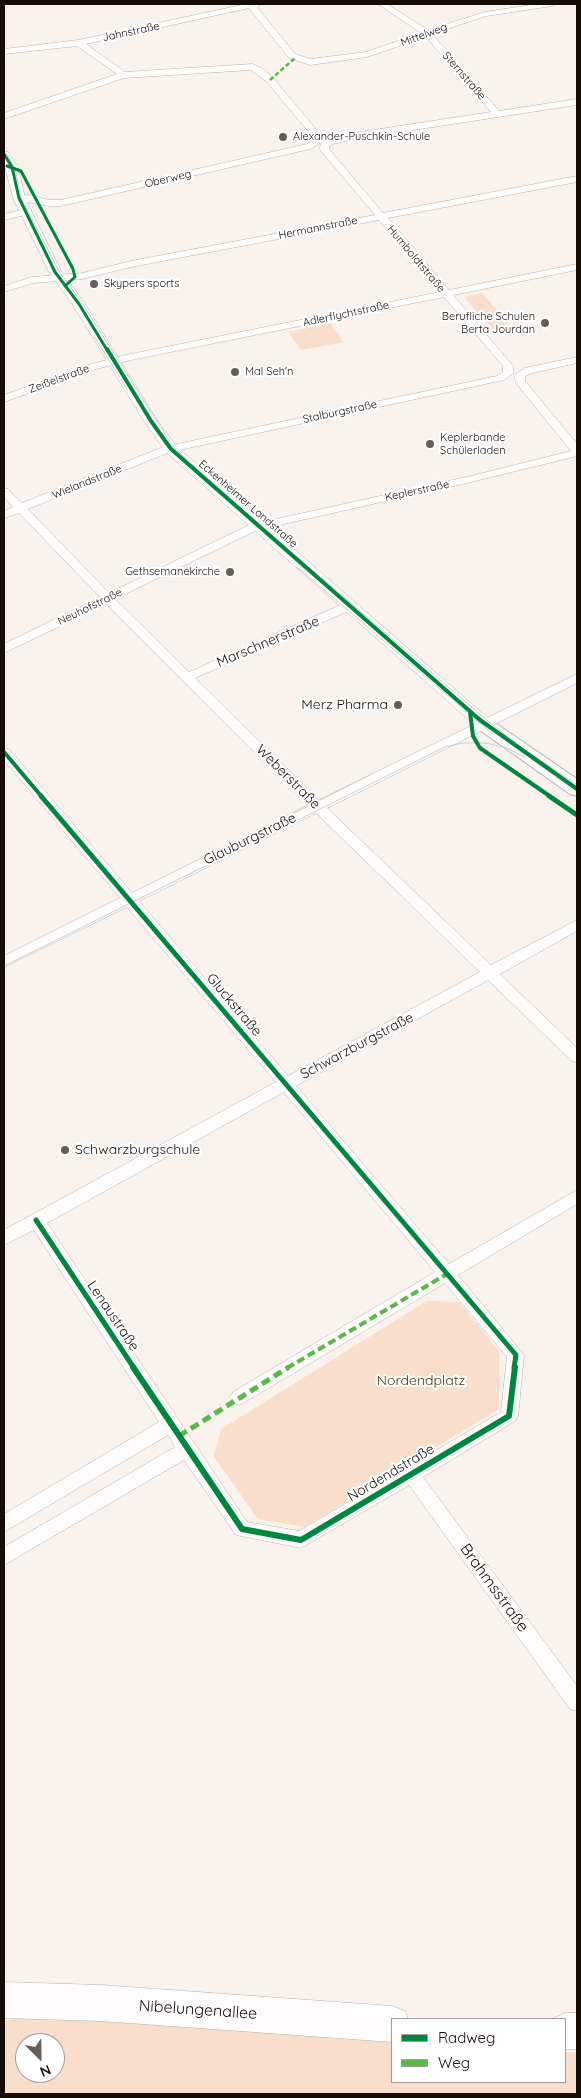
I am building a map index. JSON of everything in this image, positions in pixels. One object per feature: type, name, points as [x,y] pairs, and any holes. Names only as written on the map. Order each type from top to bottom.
[{"type":"main road","name":"Eckenheimer Landstraße","points":[[484,724],[577,788]]},
{"type":"main road","name":"Nibelungenallee","points":[[4,2000],[101,2003],[391,2024]]},
{"type":"street","name":"Mittelweg","points":[[253,4],[295,58],[310,62],[366,54],[485,14],[552,4]]},
{"type":"street","name":"Jahnstraße","points":[[4,51],[78,44],[253,4]]},
{"type":"street","name":"Sternstraße","points":[[382,4],[428,34],[497,114]]},
{"type":"street","points":[[78,44],[123,75]]},
{"type":"street","name":"Humboldtstraße","points":[[123,75],[252,67],[259,70],[270,80],[318,136],[324,149],[508,366],[577,452]]},
{"type":"street","points":[[4,116],[123,75]]},
{"type":"street","name":"Oberweg","points":[[19,198],[36,199],[48,204],[61,203],[354,136],[577,102]]},
{"type":"street","name":"Eckenheimer Landstraße","points":[[4,154],[12,167],[19,198],[59,278],[79,304],[151,421],[171,449],[484,724]]},
{"type":"street","name":"Hermannstraße","points":[[4,289],[32,280],[82,276],[131,264],[577,179]]},
{"type":"street","points":[[4,217],[26,212]]},
{"type":"street","name":"Adlerflychtstraße","points":[[114,362],[577,267]]},
{"type":"street","name":"Stalburgstraße","points":[[171,449],[577,360]]},
{"type":"street","name":"Zeißelstraße","points":[[4,399],[92,367],[114,362]]},
{"type":"street","name":"Wielandstraße","points":[[4,515],[171,449]]},
{"type":"street","name":"Keplerstraße","points":[[257,526],[471,479],[577,452]]},
{"type":"street","name":"Weberstraße","points":[[4,491],[107,598],[317,806],[577,1057]]},
{"type":"street","name":"Neuhofstraße","points":[[4,649],[257,526]]},
{"type":"street","name":"Marschnerstraße","points":[[187,677],[349,606]]},
{"type":"street","name":"Glauburgstraße","points":[[4,962],[577,678]]},
{"type":"street","name":"Gluckstraße","points":[[4,752],[447,1274]]},
{"type":"street","name":"Schwarzburgstraße","points":[[4,1238],[577,925]]},
{"type":"street","points":[[239,1397],[577,1196]]},
{"type":"street","name":"Lenaustraße","points":[[36,1220],[171,1424]]},
{"type":"street","name":"Nordendstraße","points":[[171,1424],[242,1529],[301,1540],[510,1416],[516,1355],[447,1274]]},
{"type":"street","points":[[4,1524],[171,1424]]},
{"type":"street","points":[[4,1557],[187,1449]]},
{"type":"street","name":"Brahmsstraße","points":[[411,1474],[577,1702]]},
{"type":"green space","points":[[482,293],[512,327],[494,331],[464,297]]},
{"type":"green space","points":[[330,323],[344,342],[301,350],[288,332]]},
{"type":"green space","name":"Nordendplatz","points":[[427,1301],[459,1302],[499,1351],[499,1409],[304,1527],[258,1519],[214,1457],[221,1429]]},
{"type":"green space","points":[[22,2018],[118,2020],[391,2036],[391,2083],[566,2083],[566,2052],[577,2053],[577,2094],[4,2094],[4,2021]]},
{"type":"tram line","points":[[4,149],[15,168],[21,198],[59,271],[82,303],[174,448],[260,525],[488,721],[519,746],[577,785]]},
{"type":"tram line","points":[[94,336],[128,391]]},
{"type":"tram line","points":[[297,567],[493,734]]},
{"type":"tram line","points":[[4,966],[445,747],[462,743],[485,743],[507,748],[526,758]]},
{"type":"tram line","points":[[207,857],[370,775]]},
{"type":"marked path","points":[[270,80],[295,58]]},
{"type":"marked path","points":[[179,1436],[317,1350],[447,1274],[450,1278]]},
{"type":"cycle path","points":[[4,154],[12,167],[19,198],[55,272],[79,304],[151,421],[171,449],[480,720],[577,789]]},
{"type":"cycle path","points":[[7,166],[21,171],[73,269],[75,277],[65,286]]},
{"type":"cycle path","points":[[470,712],[473,736],[480,748],[577,815]]},
{"type":"cycle path","points":[[4,752],[516,1355],[509,1416],[301,1540],[242,1529],[36,1220]]},
{"type":"place","name":"Alexander-Puschkin-Schule","points":[[283,137]]},
{"type":"place","name":"Skypers sports","points":[[94,284]]},
{"type":"place","name":"Berufliche Schulen Berta Jourdan","points":[[545,323]]},
{"type":"place","name":"Mal Seh'n","points":[[235,372]]},
{"type":"place","name":"Keplerbande Schülerladen","points":[[430,444]]},
{"type":"place","name":"Gethsemanekirche","points":[[230,572]]},
{"type":"place","name":"Merz Pharma","points":[[398,705]]},
{"type":"place","name":"Schwarzburgschule","points":[[65,1150]]}]
